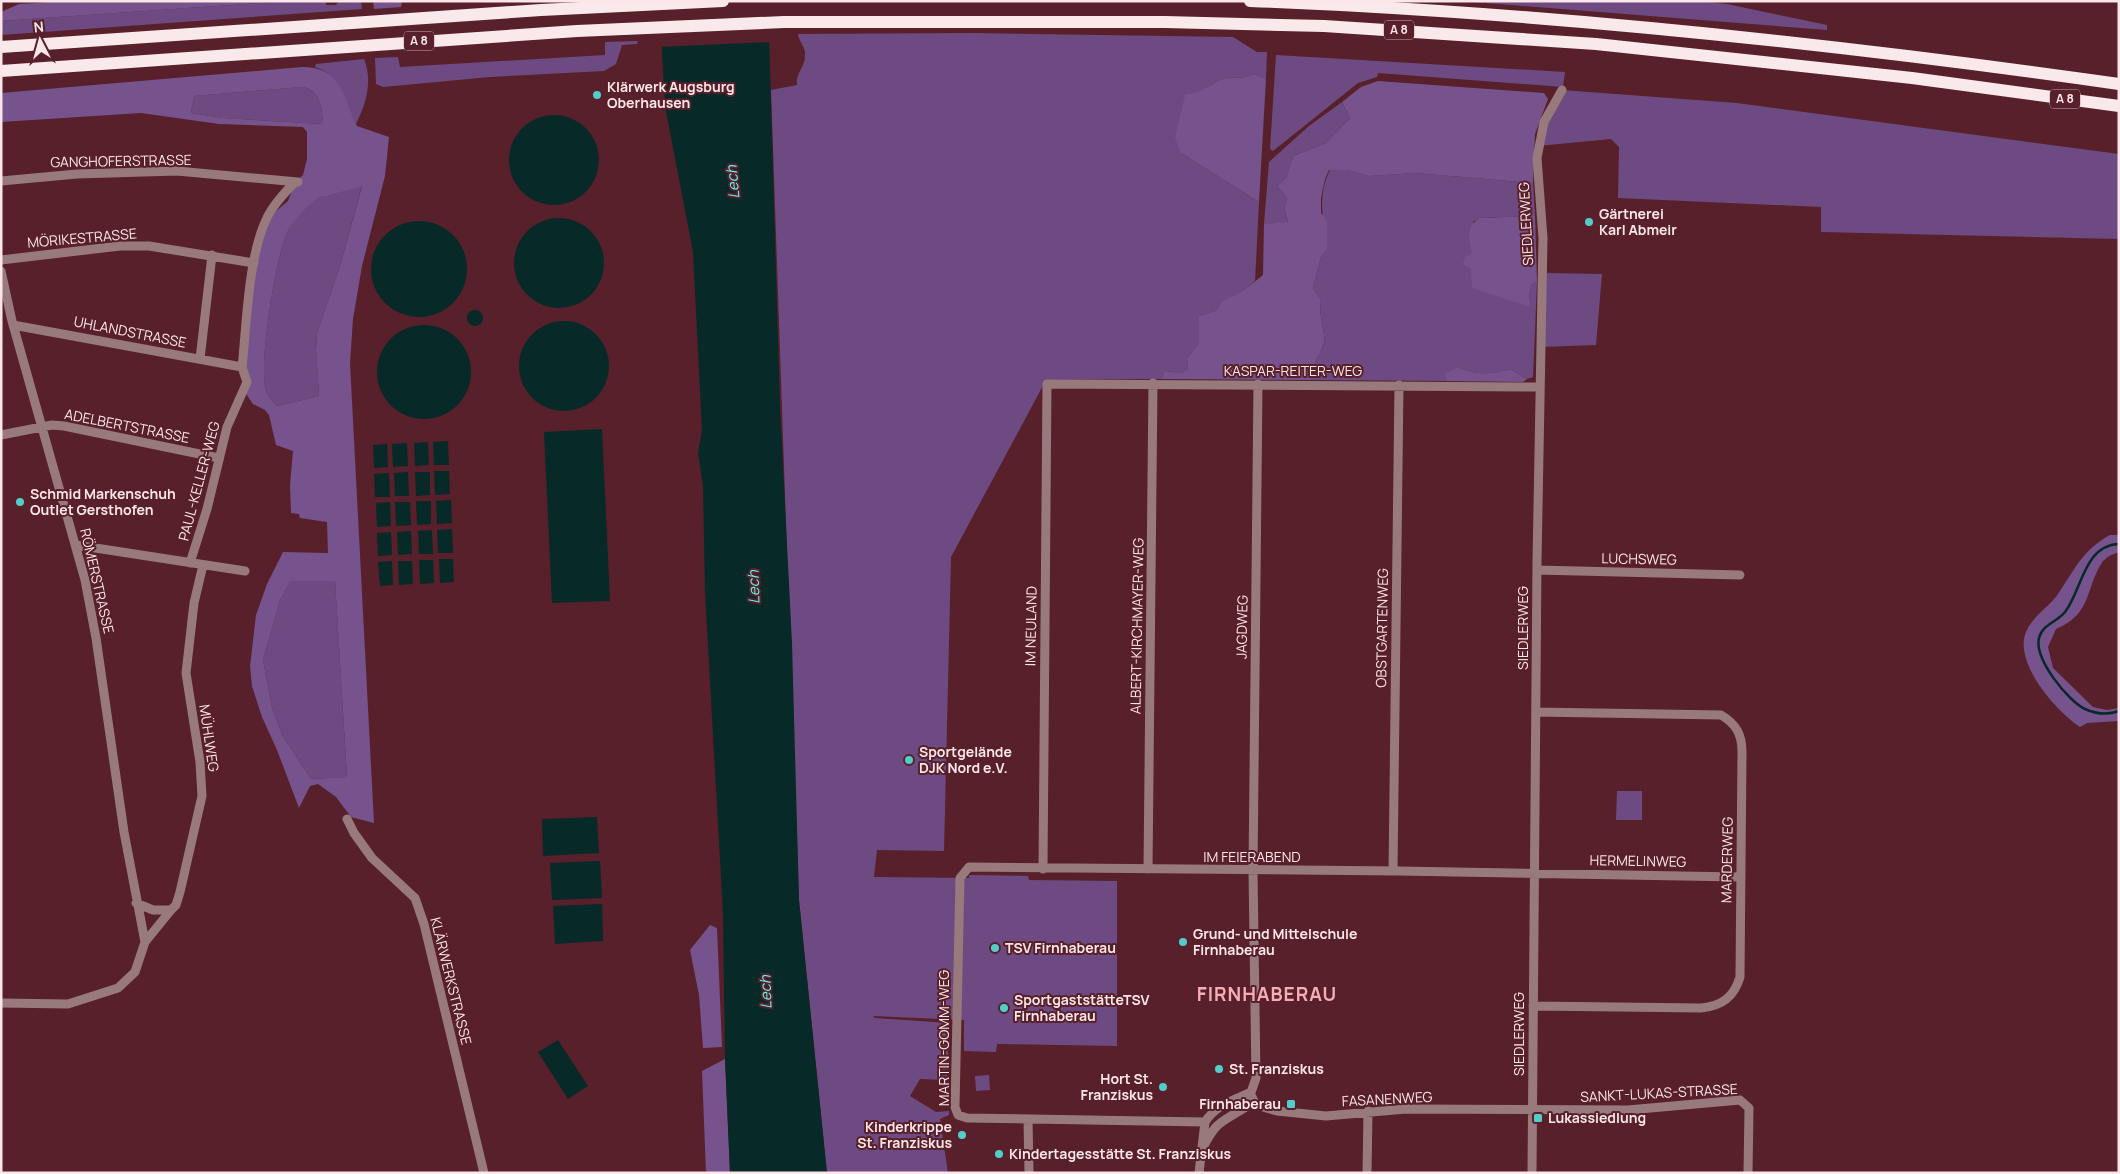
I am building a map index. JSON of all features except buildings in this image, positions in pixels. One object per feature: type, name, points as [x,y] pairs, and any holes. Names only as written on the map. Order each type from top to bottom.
[{"type":"highway","name":"A 8","points":[[1,47],[723,1]]},
{"type":"highway","name":"A 8","points":[[1250,1],[1455,11],[1615,24],[1915,55],[2119,84]]},
{"type":"highway","name":"A 8","points":[[1,71],[346,46],[638,28],[784,22],[1165,22],[1324,26],[1596,44],[1750,59],[1912,78],[2119,106]]},
{"type":"street","name":"SIEDLERWEG","points":[[1532,1173],[1539,387],[1543,238],[1537,158],[1544,122],[1562,90]]},
{"type":"street","name":"GANGHOFERSTRASSE","points":[[1,181],[77,174],[178,171],[298,182]]},
{"type":"street","name":"PAUL-KELLER-WEG","points":[[190,563],[207,509],[218,458],[230,419],[247,382],[242,367],[254,262],[271,210],[298,182]]},
{"type":"street","name":"MÖRIKESTRASSE","points":[[1,260],[120,246],[149,246],[254,262]]},
{"type":"street","points":[[200,359],[212,255]]},
{"type":"street","name":"RÖMERSTRASSE","points":[[1,271],[13,325],[76,545],[96,638],[124,832],[136,903],[145,942]]},
{"type":"street","name":"UHLANDSTRASSE","points":[[13,325],[242,367]]},
{"type":"street","name":"KASPAR-REITER-WEG","points":[[1047,384],[1539,387]]},
{"type":"street","name":"IM NEULAND","points":[[1043,869],[1047,384]]},
{"type":"street","name":"ALBERT-KIRCHMAYER-WEG","points":[[1148,869],[1153,384]]},
{"type":"street","name":"JAGDWEG","points":[[1249,1093],[1256,1078],[1253,871],[1258,384]]},
{"type":"street","name":"OBSTGARTENWEG","points":[[1394,871],[1399,385]]},
{"type":"street","name":"ADELBERTSTRASSE","points":[[1,435],[42,427],[64,426],[218,458]]},
{"type":"street","points":[[76,545],[245,572]]},
{"type":"street","name":"MÜHLWEG","points":[[170,910],[176,905],[180,892],[202,796],[200,762],[186,673],[194,603],[203,565]]},
{"type":"street","name":"LUCHSWEG","points":[[1537,570],[1740,575]]},
{"type":"street","name":"MARDERWEG","points":[[1533,1006],[1701,1008],[1718,1005],[1727,1000],[1735,990],[1740,977],[1742,748],[1740,734],[1733,722],[1715,714],[1536,712]]},
{"type":"street","name":"KLÄRWERKSTRASSE","points":[[347,820],[372,858],[415,898],[424,924],[484,1173]]},
{"type":"street","name":"IM FEIERABEND","points":[[969,867],[1535,873]]},
{"type":"street","name":"MARTIN-GOMM-WEG","points":[[969,867],[960,878],[955,1107],[958,1115],[967,1118],[1205,1122]]},
{"type":"street","name":"HERMELINWEG","points":[[1535,873],[1740,877]]},
{"type":"street","points":[[136,903],[152,910],[170,910]]},
{"type":"street","points":[[1,1003],[68,1004],[118,988],[135,972],[145,942],[170,910]]},
{"type":"street","points":[[1199,1173],[1205,1122],[1209,1116],[1226,1103],[1249,1093]]},
{"type":"street","points":[[1201,1151],[1214,1128],[1228,1116],[1246,1107],[1249,1093]]},
{"type":"street","name":"FASANENWEG","points":[[1249,1093],[1256,1105],[1277,1111],[1326,1116],[1368,1111],[1533,1110]]},
{"type":"street","name":"SANKT-LUKAS-STRASSE","points":[[1533,1110],[1628,1110],[1740,1100],[1748,1108],[1748,1173]]},
{"type":"street","points":[[1367,1173],[1368,1111]]},
{"type":"street","points":[[1028,1119],[1029,1173]]},
{"type":"shaded area","points":[[69,1],[290,1],[1,21],[1,12],[19,4]]},
{"type":"shaded area","points":[[290,1],[326,1],[326,5],[336,5],[339,1],[361,1],[362,9],[1,35],[1,21]]},
{"type":"shaded area","points":[[373,1],[402,1],[401,7],[374,9]]},
{"type":"shaded area","points":[[1460,1],[1698,1],[1727,4],[1827,25],[1827,30]]},
{"type":"shaded area","points":[[973,33],[1233,37],[1257,52],[1267,52],[1266,79],[1254,74],[1220,80],[1198,92],[1185,95],[1181,115],[1181,153],[1259,202],[1255,281],[1239,294],[1223,301],[1217,310],[1199,316],[1199,343],[1187,358],[1188,369],[1181,373],[1165,371],[1161,379],[1046,380],[951,557],[944,851],[877,850],[874,877],[969,878],[969,875],[1028,876],[1029,880],[1117,881],[1117,1046],[997,1044],[996,1052],[964,1051],[964,1020],[873,1016],[875,1018],[949,1023],[947,1080],[920,1079],[910,1096],[936,1112],[949,1111],[949,1115],[940,1119],[948,1173],[827,1173],[799,900],[771,90],[797,85],[797,77],[805,56],[798,34]]},
{"type":"shaded area","points":[[638,41],[637,44],[622,45],[616,64],[604,71],[490,77],[383,87],[376,84],[375,58],[398,57],[400,67],[605,55],[605,42]]},
{"type":"shaded area","points":[[1276,55],[1565,72],[1563,87],[1378,73],[1377,77],[1358,83],[1273,151],[1270,149]]},
{"type":"shaded area","points":[[364,59],[367,67],[368,84],[363,109],[356,124],[342,90],[337,83],[331,76],[315,67],[316,64]]},
{"type":"shaded area","points":[[302,67],[315,68],[333,77],[339,85],[357,126],[389,137],[385,176],[362,266],[353,319],[350,363],[374,823],[351,817],[336,797],[318,784],[310,786],[299,808],[262,717],[252,686],[250,666],[256,615],[267,584],[283,552],[328,553],[327,522],[300,518],[299,514],[291,513],[290,485],[293,451],[276,445],[269,415],[265,410],[253,404],[244,391],[242,367],[261,236],[275,212],[288,201],[295,182],[303,175],[307,159],[307,132],[303,127],[219,124],[141,113],[1,122],[1,93]],"holes":[[[302,87],[313,92],[319,101],[322,112],[322,124],[223,118],[191,113],[194,96]],[[362,186],[340,266],[317,333],[316,350],[319,396],[277,406],[266,391],[264,359],[266,335],[279,260],[284,241],[292,224],[317,199],[321,196]],[[290,581],[335,581],[347,777],[311,779],[282,735],[272,707],[263,660],[280,600]]]},
{"type":"shaded area","points":[[1254,74],[1266,79],[1259,202],[1181,153],[1175,138],[1185,94],[1198,92],[1226,78]]},
{"type":"shaded area","points":[[1378,81],[1544,93],[1548,99],[1535,134],[1533,183],[1415,173],[1369,176],[1347,170],[1329,170],[1321,198],[1321,213],[1327,221],[1327,249],[1321,257],[1313,288],[1321,300],[1320,312],[1324,343],[1314,365],[1311,380],[1161,379],[1165,371],[1181,373],[1188,369],[1187,358],[1199,343],[1199,316],[1217,310],[1223,301],[1236,295],[1263,275],[1264,224],[1288,222],[1284,210],[1287,198],[1277,186],[1286,178],[1293,156],[1326,143],[1350,118],[1342,102],[1361,87]]},
{"type":"shaded area","points":[[302,87],[313,92],[319,101],[322,112],[322,124],[223,118],[191,113],[194,96]]},
{"type":"shaded area","points":[[1562,90],[1737,103],[2119,154],[2119,239],[1821,232],[1821,207],[1618,198],[1619,147],[1611,139],[1538,146]]},
{"type":"shaded area","points":[[1342,102],[1350,118],[1326,143],[1293,156],[1286,178],[1277,186],[1287,198],[1284,210],[1288,223],[1264,224],[1269,162],[1309,126]]},
{"type":"shaded area","points":[[1330,170],[1347,170],[1369,176],[1415,173],[1533,183],[1535,216],[1479,218],[1473,222],[1531,307],[1529,294],[1532,284],[1537,282],[1533,377],[1527,379],[1510,369],[1484,373],[1471,372],[1457,367],[1446,373],[1447,381],[1311,380],[1314,365],[1324,343],[1320,312],[1321,300],[1313,288],[1321,257],[1327,249],[1322,199],[1323,189]]},
{"type":"shaded area","points":[[362,185],[340,266],[317,333],[316,350],[319,396],[277,406],[266,391],[264,359],[274,284],[284,241],[296,219],[321,196],[327,196]]},
{"type":"shaded area","points":[[1535,216],[1537,282],[1532,284],[1529,294],[1531,307],[1472,288],[1471,269],[1463,264],[1465,257],[1472,254],[1469,234],[1475,222],[1479,218]]},
{"type":"shaded area","points":[[1545,273],[1602,274],[1596,345],[1541,347]]},
{"type":"shaded area","points":[[1457,367],[1471,372],[1484,373],[1510,369],[1527,379],[1523,382],[1447,381],[1445,373]]},
{"type":"shaded area","points":[[2110,535],[2119,535],[2119,552],[2103,561],[2082,608],[2068,623],[2056,629],[2048,647],[2053,668],[2093,707],[2107,710],[2119,708],[2119,721],[2087,723],[2080,727],[2049,699],[2040,686],[2031,672],[2024,644],[2029,626],[2056,596],[2081,560],[2093,547]]},
{"type":"shaded area","points":[[290,580],[335,581],[347,777],[311,779],[282,735],[272,707],[263,660],[280,600]]},
{"type":"shaded area","points":[[1617,791],[1642,791],[1642,820],[1616,820]]},
{"type":"shaded area","points":[[710,925],[717,928],[722,1047],[703,1048],[699,995],[690,950]]},
{"type":"shaded area","points":[[725,1059],[730,1172],[706,1173],[702,1071]]},
{"type":"shaded area","points":[[989,1075],[990,1090],[976,1091],[975,1076]]},
{"type":"water","name":"Lech","points":[[659,1],[768,1],[780,406],[792,643],[799,900],[827,1173],[730,1173],[725,1059],[723,914],[705,592],[703,486],[698,453],[702,431],[693,252],[665,106]]},
{"type":"water","points":[[554,115],[571,119],[586,128],[595,143],[599,160],[595,177],[586,192],[571,201],[554,205],[537,201],[522,192],[513,177],[509,160],[513,143],[522,128],[537,119]]},
{"type":"water","points":[[559,218],[576,221],[591,231],[601,246],[604,263],[601,280],[591,295],[576,305],[559,308],[542,305],[527,295],[517,280],[514,263],[517,246],[527,231],[542,221]]},
{"type":"water","points":[[419,221],[437,225],[453,235],[463,251],[467,269],[463,287],[453,303],[437,313],[419,317],[401,313],[385,303],[375,287],[371,269],[375,251],[385,235],[401,225]]},
{"type":"water","points":[[472,310],[478,310],[483,315],[481,324],[472,326],[467,321],[467,315]]},
{"type":"water","points":[[564,321],[581,324],[596,334],[606,349],[609,366],[606,383],[596,398],[581,408],[564,411],[547,408],[532,398],[522,383],[519,366],[522,349],[532,334],[547,324]]},
{"type":"water","points":[[424,325],[442,329],[457,339],[467,354],[471,372],[467,390],[457,405],[442,415],[424,419],[406,415],[391,405],[381,390],[377,372],[381,354],[391,339],[406,329]]},
{"type":"water","points":[[602,429],[610,601],[552,603],[544,432]]},
{"type":"water","points":[[448,441],[449,465],[434,465],[433,442]]},
{"type":"water","points":[[428,442],[429,465],[415,466],[414,443]]},
{"type":"water","points":[[407,443],[408,466],[393,467],[392,444]]},
{"type":"water","points":[[387,444],[388,467],[374,468],[373,445]]},
{"type":"water","points":[[434,471],[449,471],[450,494],[435,495]]},
{"type":"water","points":[[408,472],[409,496],[395,496],[394,473]]},
{"type":"water","points":[[415,472],[430,472],[430,495],[416,496]]},
{"type":"water","points":[[389,473],[390,497],[375,497],[374,474]]},
{"type":"water","points":[[451,500],[452,523],[437,524],[436,501]]},
{"type":"water","points":[[416,501],[431,501],[431,524],[417,525]]},
{"type":"water","points":[[390,502],[391,526],[377,527],[376,503]]},
{"type":"water","points":[[395,502],[410,502],[411,525],[396,526]]},
{"type":"water","points":[[452,529],[453,553],[438,553],[437,530]]},
{"type":"water","points":[[432,530],[433,554],[419,554],[418,531]]},
{"type":"water","points":[[411,531],[412,554],[398,555],[397,532]]},
{"type":"water","points":[[391,532],[392,555],[378,556],[377,533]]},
{"type":"water","points":[[439,559],[453,559],[454,582],[440,583]]},
{"type":"water","points":[[419,560],[433,560],[434,583],[420,584]]},
{"type":"water","points":[[392,561],[393,585],[380,586],[378,562]]},
{"type":"water","points":[[398,561],[412,561],[413,584],[399,585]]},
{"type":"water","points":[[597,817],[599,853],[543,856],[542,819]]},
{"type":"water","points":[[600,861],[602,898],[552,900],[550,863]]},
{"type":"water","points":[[602,904],[603,941],[555,944],[553,906]]},
{"type":"water","points":[[558,1040],[588,1086],[568,1099],[538,1052]]},
{"type":"pier","points":[[657,1],[771,1],[772,42],[659,47]]},
{"type":"waterway","points":[[2119,544],[2107,546],[2091,560],[2071,603],[2065,612],[2043,630],[2039,638],[2039,647],[2047,668],[2062,689],[2078,705],[2098,713],[2119,711]]},
{"type":"place","name":"Klärwerk Augsburg Oberhausen","points":[[597,95]]},
{"type":"place","name":"Gärtnerei Karl Abmeir","points":[[1589,222]]},
{"type":"place","name":"Schmid Markenschuh Outlet Gersthofen","points":[[20,502]]},
{"type":"place","name":"Sportgelände DJK Nord e.V.","points":[[909,760]]},
{"type":"place","name":"Grund- und Mittelschule Firnhaberau","points":[[1183,942]]},
{"type":"place","name":"TSV Firnhaberau","points":[[995,948]]},
{"type":"place","name":"SportgaststätteTSV Firnhaberau","points":[[1004,1008]]},
{"type":"place","name":"St. Franziskus","points":[[1219,1069]]},
{"type":"place","name":"Hort St. Franziskus","points":[[1163,1087]]},
{"type":"place","name":"Firnhaberau","points":[[1291,1104]]},
{"type":"place","name":"Lukassiedlung","points":[[1538,1118]]},
{"type":"place","name":"Kinderkrippe St. Franziskus","points":[[962,1135]]},
{"type":"place","name":"Kindertagesstätte St. Franziskus","points":[[999,1154]]},
{"type":"district","name":"FIRNHABERAU","points":[[1267,994]]}]
